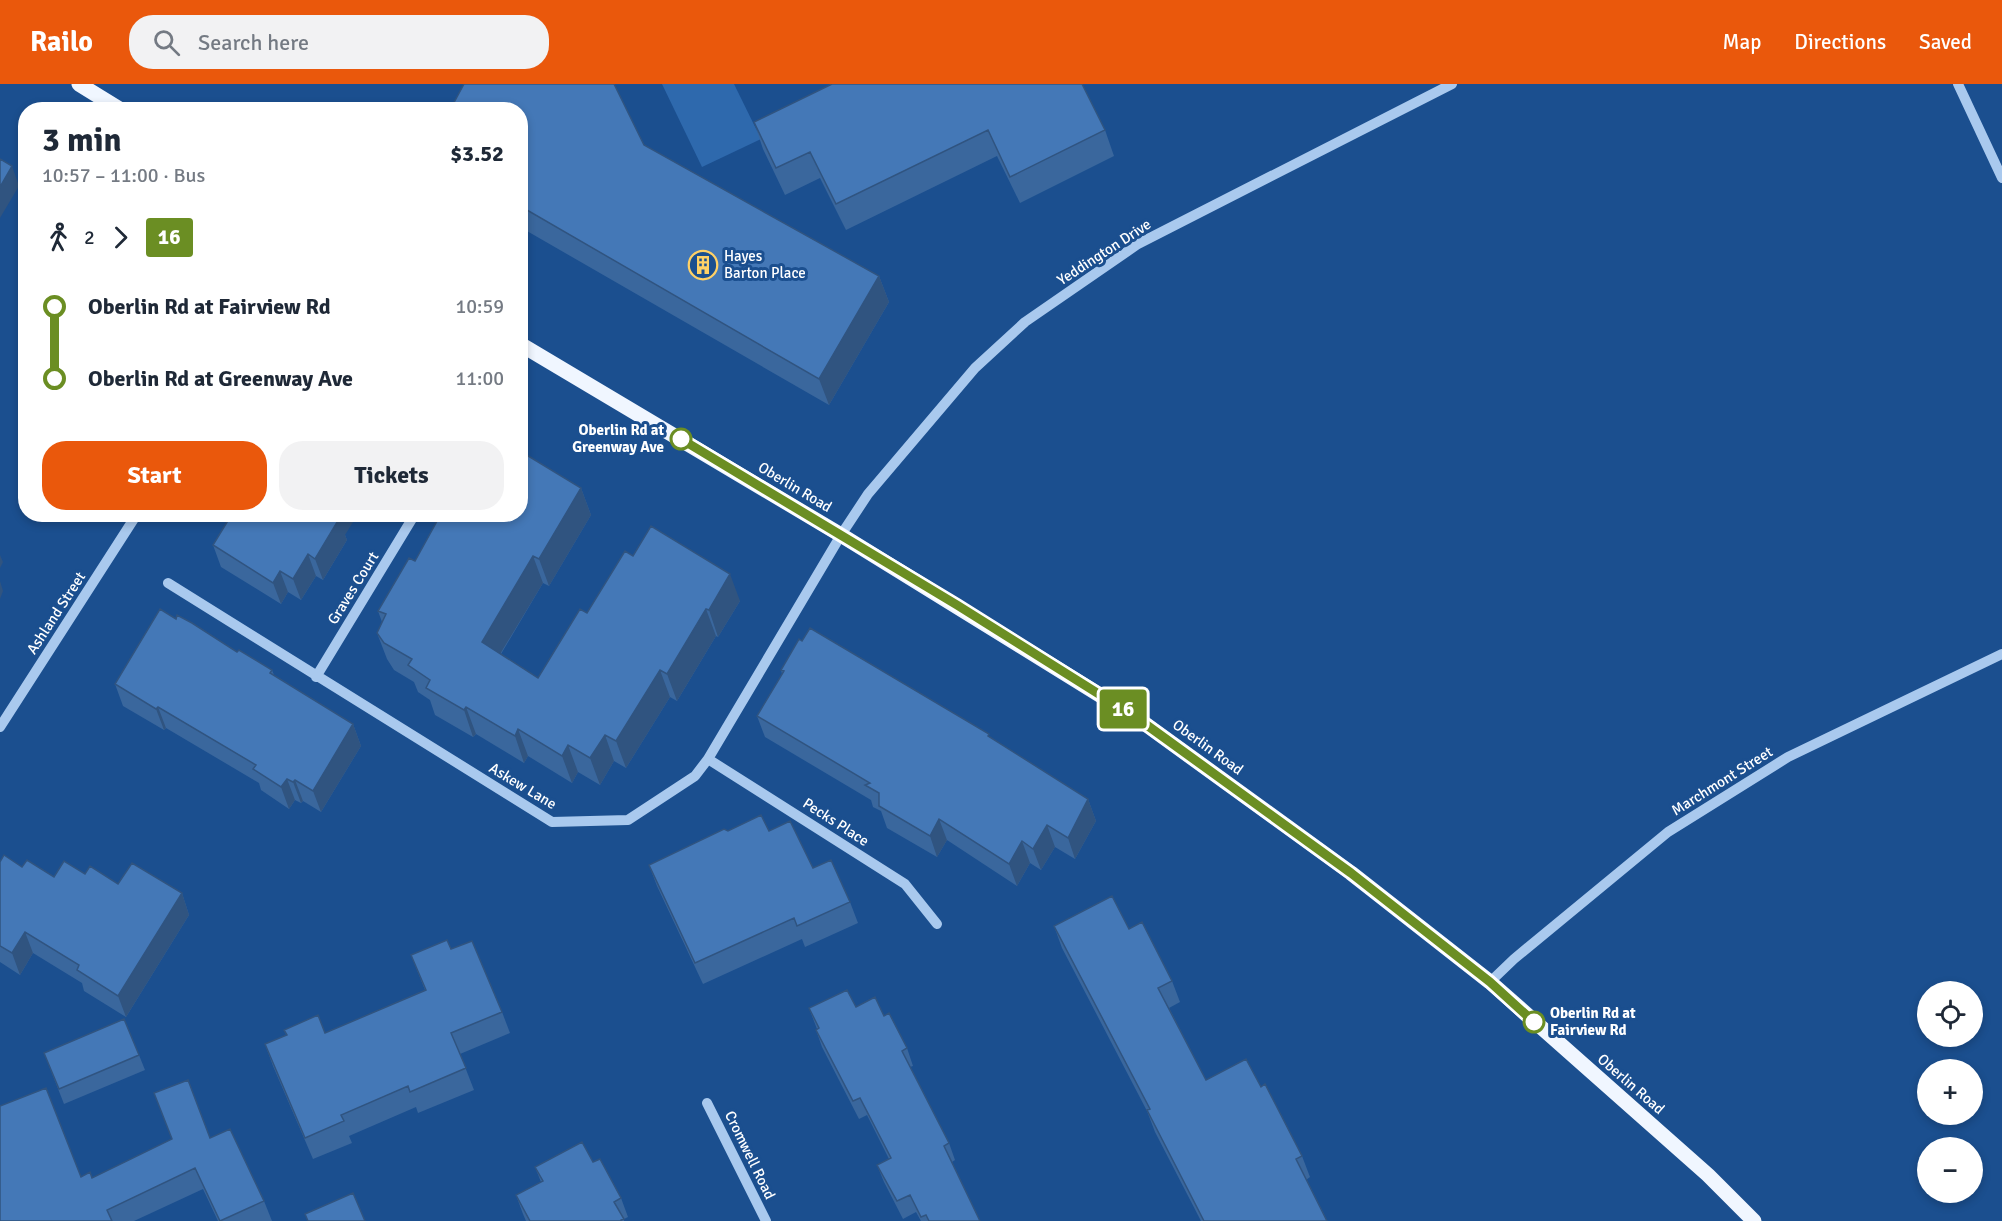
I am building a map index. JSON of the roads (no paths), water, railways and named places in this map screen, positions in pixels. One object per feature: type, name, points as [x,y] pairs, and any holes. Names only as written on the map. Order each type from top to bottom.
[{"type":"main road","points":[[79,84],[108,102]]},
{"type":"main road","name":"Oberlin Road","points":[[528,350],[841,535],[1137,718],[1351,873],[1490,982],[1708,1175],[1754,1221]]},
{"type":"street","name":"Yeddington Drive","points":[[841,535],[868,494],[975,369],[1025,322],[1138,244],[1452,84]]},
{"type":"street","points":[[1958,84],[2002,177]]},
{"type":"street","name":"Ashland Street","points":[[0,727],[132,522]]},
{"type":"street","name":"Graves Court","points":[[316,676],[410,522]]},
{"type":"street","name":"Askew Lane","points":[[168,583],[552,822],[628,820],[695,776],[708,759],[841,535]]},
{"type":"street","name":"Marchmont Street","points":[[1490,982],[1514,959],[1668,832],[1788,757],[2002,654]]},
{"type":"street","name":"Pecks Place","points":[[708,759],[905,884],[937,924]]},
{"type":"street","name":"Cromwell Road","points":[[707,1103],[766,1221]]},
{"type":"place","name":"Hayes Barton Place","points":[[703,265]]},
{"type":"place","name":"Oberlin Rd at Greenway Ave","points":[[681,439]]},
{"type":"place","name":"Oberlin Rd at Fairview Rd","points":[[1534,1022]]}]
